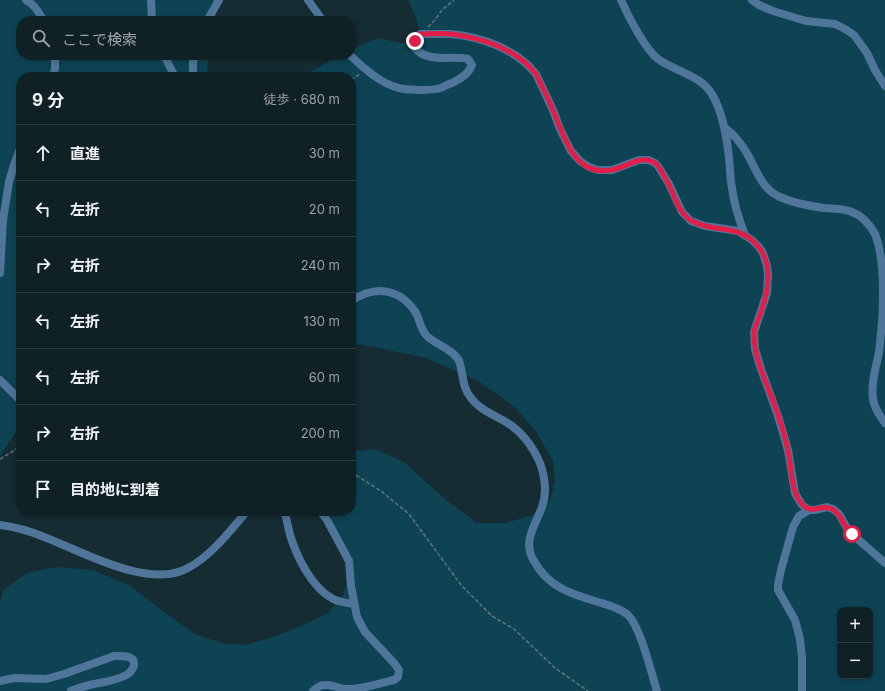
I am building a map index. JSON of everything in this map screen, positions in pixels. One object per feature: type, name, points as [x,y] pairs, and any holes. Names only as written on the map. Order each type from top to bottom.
[{"type":"street","points":[[26,0],[32,4],[41,16]]},
{"type":"street","points":[[151,0],[152,16]]},
{"type":"street","points":[[210,16],[219,0]]},
{"type":"street","points":[[308,0],[319,16]]},
{"type":"street","points":[[621,0],[648,48],[669,66],[692,76],[703,83],[713,95],[724,127],[729,156],[733,198],[745,235]]},
{"type":"street","points":[[752,0],[759,5],[774,11],[806,21],[835,24],[845,29],[854,35],[867,53],[885,86]]},
{"type":"street","points":[[355,60],[381,80],[393,86],[403,89],[430,90],[440,88],[457,80],[466,74],[471,69],[472,65],[468,59],[432,58],[418,52],[414,47],[415,41],[420,34],[451,34],[493,44],[520,58],[536,74],[571,151],[580,161],[590,168],[598,170],[612,170],[639,160],[649,160],[658,166],[669,184],[682,212],[691,221],[705,226],[738,231],[752,240],[763,253],[768,275],[767,293],[764,306],[754,332],[755,349],[788,450],[795,493],[802,505],[809,510]]},
{"type":"street","points":[[55,60],[55,72]]},
{"type":"street","points":[[166,60],[172,72]]},
{"type":"street","points":[[193,60],[193,72]]},
{"type":"street","points":[[724,127],[731,132],[748,155],[757,174],[768,190],[792,202],[822,208],[844,210],[854,213],[864,219],[875,233],[880,245],[885,276],[883,313],[873,388],[873,400],[878,413],[885,423]]},
{"type":"street","points":[[0,273],[3,220],[16,161]]},
{"type":"street","points":[[356,297],[368,292],[384,291],[402,298],[410,305],[427,337],[453,354],[458,360],[464,386],[472,399],[485,410],[508,423],[525,438],[534,451],[544,477],[542,507],[530,535],[529,548],[532,560],[548,580],[560,588],[577,596],[612,606],[628,615],[641,638],[657,691]]},
{"type":"street","points":[[0,380],[16,396]]},
{"type":"street","points":[[802,691],[802,658],[800,639],[795,620],[778,590],[781,570],[793,527],[799,516],[809,510],[827,507],[833,509],[852,534],[885,563]]},
{"type":"street","points":[[0,525],[15,527],[44,537],[102,562],[115,566],[150,574],[162,574],[181,571],[199,561],[222,540],[243,516]]},
{"type":"street","points":[[285,516],[294,545],[312,580],[333,599],[343,603],[354,604]]},
{"type":"street","points":[[313,691],[319,686],[325,685],[345,689],[394,680],[398,677],[399,670],[365,632],[357,617],[351,586],[349,561],[324,516]]},
{"type":"street","points":[[0,680],[14,678],[46,679],[114,656],[132,658],[134,660],[135,666],[126,675],[111,681],[85,686],[71,691]]},
{"type":"path","points":[[420,34],[434,21],[442,9],[454,0]]},
{"type":"path","points":[[356,77],[367,70]]},
{"type":"path","points":[[0,459],[16,449]]},
{"type":"path","points":[[356,475],[381,491],[409,514],[461,585],[480,605],[492,616],[514,629],[555,668],[588,691]]},
{"type":"shaded area","points":[[0,0],[218,0],[216,16],[16,16],[16,60],[208,60],[207,72],[16,72],[16,432],[0,456]]},
{"type":"shaded area","points":[[408,0],[885,0],[885,691],[0,691],[0,602],[4,589],[27,573],[57,567],[93,570],[129,585],[195,634],[222,643],[247,645],[287,632],[327,614],[343,595],[350,572],[331,516],[356,516],[356,451],[375,449],[404,462],[446,500],[477,523],[504,523],[531,516],[550,500],[555,482],[553,461],[535,430],[515,407],[478,381],[426,358],[356,344],[356,72],[311,72],[331,60],[356,60],[356,48],[378,38],[401,43],[423,40]]},
{"type":"route","points":[[415,41],[420,34],[451,34],[493,44],[510,52],[520,58],[536,74],[571,151],[580,161],[590,168],[598,170],[612,170],[639,160],[649,160],[658,166],[669,184],[682,212],[691,221],[705,226],[738,231],[752,240],[759,247],[763,253],[768,275],[767,293],[764,306],[754,332],[755,349],[788,450],[795,493],[802,505],[809,510],[827,507],[833,509],[852,534]]}]
